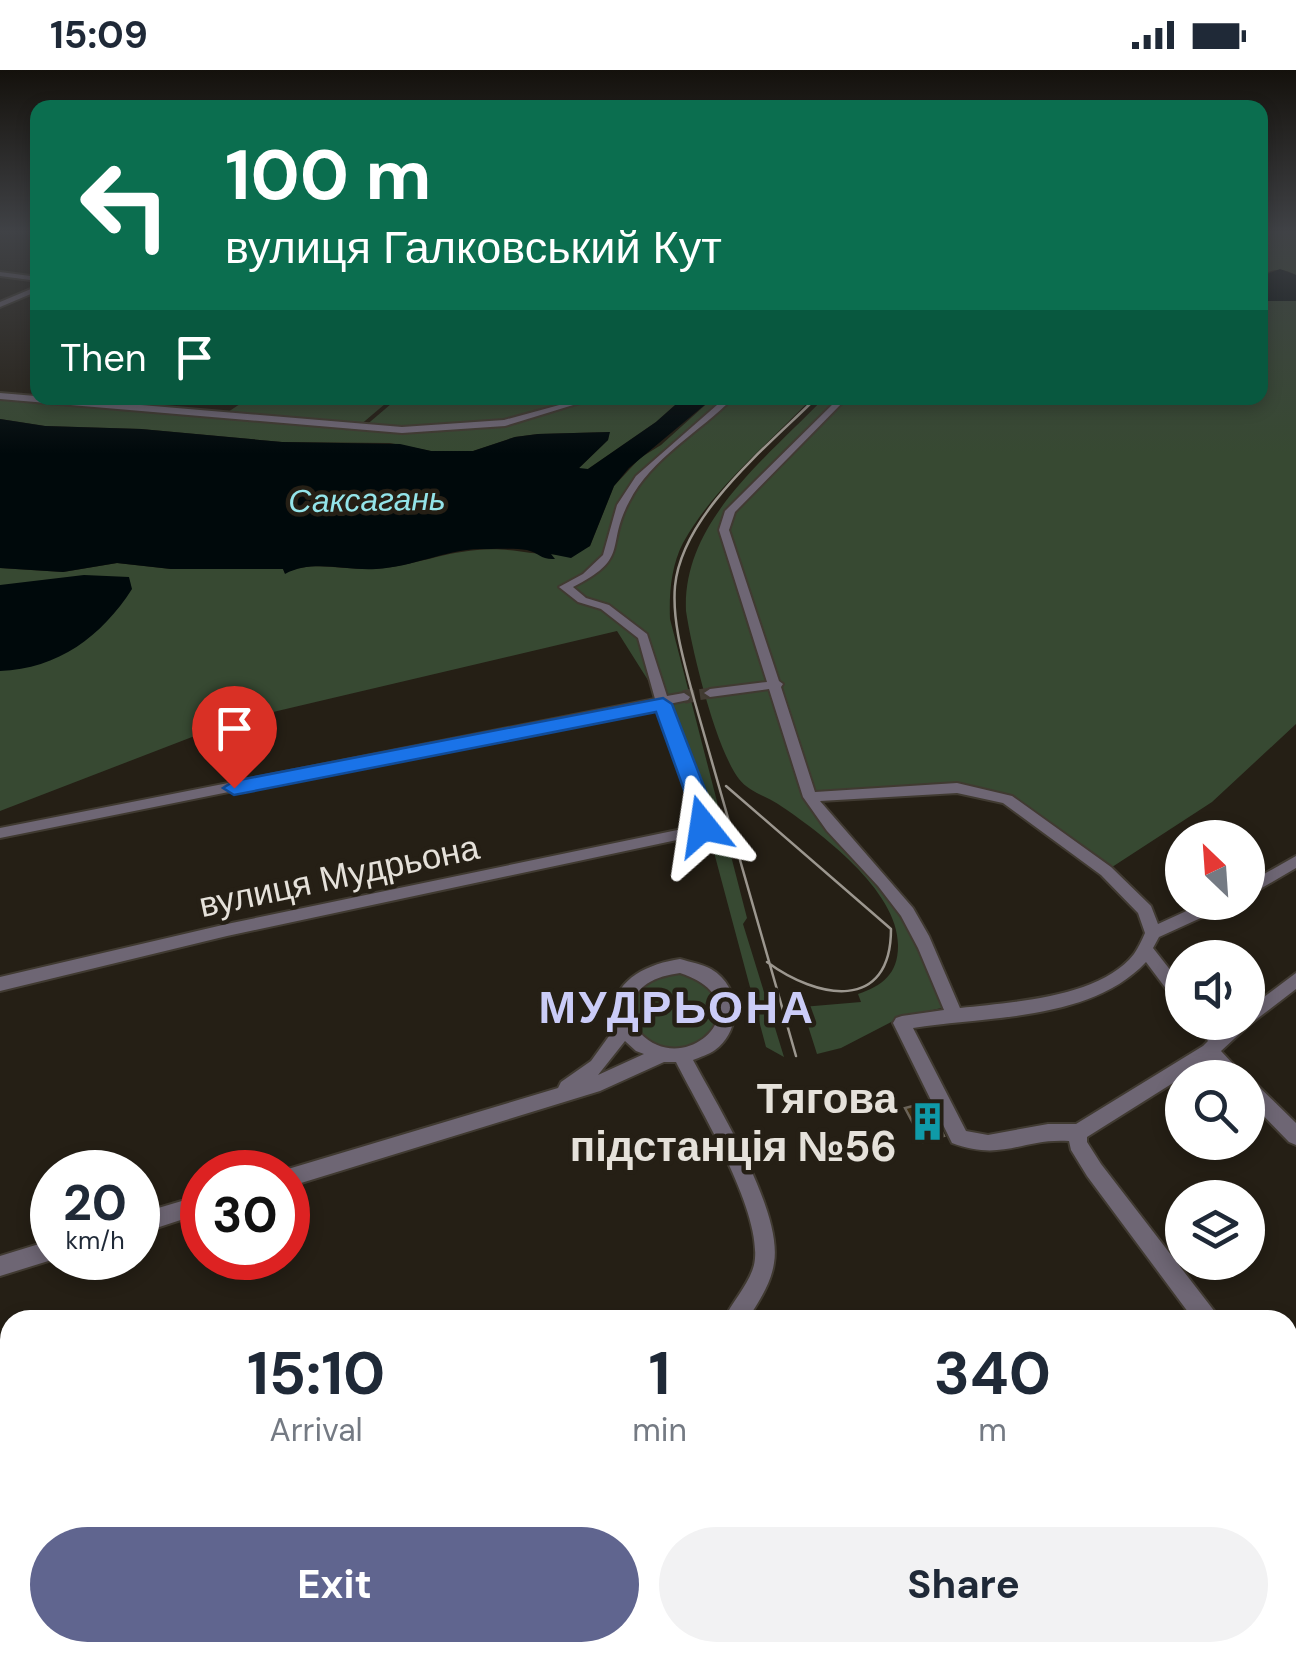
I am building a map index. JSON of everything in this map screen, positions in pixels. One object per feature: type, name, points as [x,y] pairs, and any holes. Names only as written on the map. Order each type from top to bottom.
[{"type":"street","points":[[0,396],[30,399]]},
{"type":"street","points":[[106,405],[402,430],[506,424],[569,405]]},
{"type":"street","points":[[663,704],[642,637],[605,606],[582,600],[565,587],[608,561],[632,488],[721,405]]},
{"type":"street","points":[[836,405],[724,520],[732,562],[777,684],[810,797],[826,822],[890,888],[909,916],[954,1012]]},
{"type":"street","points":[[710,694],[777,684]]},
{"type":"street","points":[[0,834],[684,697]]},
{"type":"street","name":"вулиця Мудрьона","points":[[0,984],[227,930],[691,832],[703,826],[704,815],[663,704]]},
{"type":"street","points":[[810,797],[957,788],[1007,799],[1106,870],[1145,910],[1153,933],[1148,953],[1114,982],[1097,990],[997,1010],[954,1012],[902,1022],[959,1138],[975,1146],[1065,1130],[1078,1133],[1221,1040]]},
{"type":"street","points":[[1265,879],[1296,860]]},
{"type":"street","points":[[1153,933],[1182,920]]},
{"type":"street","points":[[1148,953],[1165,975]]},
{"type":"street","points":[[310,1171],[600,1083],[672,1054],[709,1045],[727,1022],[726,996],[702,972],[668,966],[640,977],[623,999],[626,1026],[636,1040],[672,1054],[750,1196],[764,1237],[765,1261],[740,1310]]},
{"type":"street","points":[[1265,1004],[1296,980]]},
{"type":"street","points":[[560,1093],[597,1066],[626,1026]]},
{"type":"street","points":[[1211,1040],[1224,1060]]},
{"type":"street","points":[[1265,1105],[1296,1136]]},
{"type":"street","points":[[1078,1133],[1078,1144],[1094,1170],[1199,1310]]},
{"type":"street","points":[[0,1266],[30,1257]]},
{"type":"green space","points":[[1268,305],[1296,305],[1296,724],[1212,802],[1184,820],[1165,820],[1165,833],[1106,871],[1007,799],[957,788],[811,797],[889,888],[950,1006],[899,1018],[841,1048],[817,1054],[802,1007],[861,1002],[858,994],[881,983],[892,971],[898,946],[895,925],[872,884],[854,865],[795,816],[747,787],[730,765],[722,746],[706,699],[686,611],[688,578],[698,548],[732,493],[817,405],[1268,405]]},
{"type":"green space","points":[[0,397],[30,400],[30,405],[90,405],[381,431],[506,425],[573,405],[675,405],[588,469],[578,469],[608,440],[609,432],[538,434],[473,451],[431,451],[390,443],[282,442],[141,429],[45,426],[0,419]]},
{"type":"green space","points":[[238,405],[384,405],[359,426],[225,414]]},
{"type":"green space","points":[[390,405],[563,405],[505,422],[403,429],[364,427]]},
{"type":"green space","points":[[705,405],[805,405],[726,485],[695,523],[676,561],[670,600],[670,619],[747,918],[743,924],[784,1057],[766,1047],[704,815],[663,704],[617,631],[231,722],[0,811],[0,568],[63,572],[117,563],[171,569],[283,569],[285,573],[316,566],[384,568],[477,550],[560,554],[590,546],[614,486],[640,458],[661,445]]},
{"type":"green space","points":[[668,967],[721,990],[717,1036],[670,1053],[634,1035],[630,989]]},
{"type":"water","name":"Саксагань","points":[[675,405],[705,405],[629,468],[614,486],[590,546],[571,558],[551,554],[555,559],[546,558],[522,549],[480,549],[390,568],[318,566],[285,574],[283,569],[171,569],[117,563],[63,572],[0,568],[0,419],[45,426],[141,429],[282,442],[400,444],[431,451],[473,451],[538,434],[610,432],[608,440],[579,468],[588,469]]},
{"type":"water","points":[[84,575],[129,577],[132,589],[107,621],[76,647],[41,664],[0,671],[0,585]]},
{"type":"building","name":"Тягова підстанція №56","points":[[928,1102],[944,1136],[923,1142],[905,1108]]},
{"type":"tunnel","points":[[694,695],[684,697],[710,693]]},
{"type":"tram line","points":[[770,964],[689,679],[674,599],[681,559],[710,508],[809,405]]},
{"type":"tram line","points":[[726,786],[891,929],[888,956],[879,975],[865,986],[848,991],[807,984],[770,964]]},
{"type":"tram line","points":[[770,964],[796,1056]]},
{"type":"place","name":"Тягова підстанція №56","points":[[927,1122]]},
{"type":"district","name":"МУДРЬОНА","points":[[677,1007]]},
{"type":"route","points":[[234,788],[663,704],[704,815],[703,826]]}]
